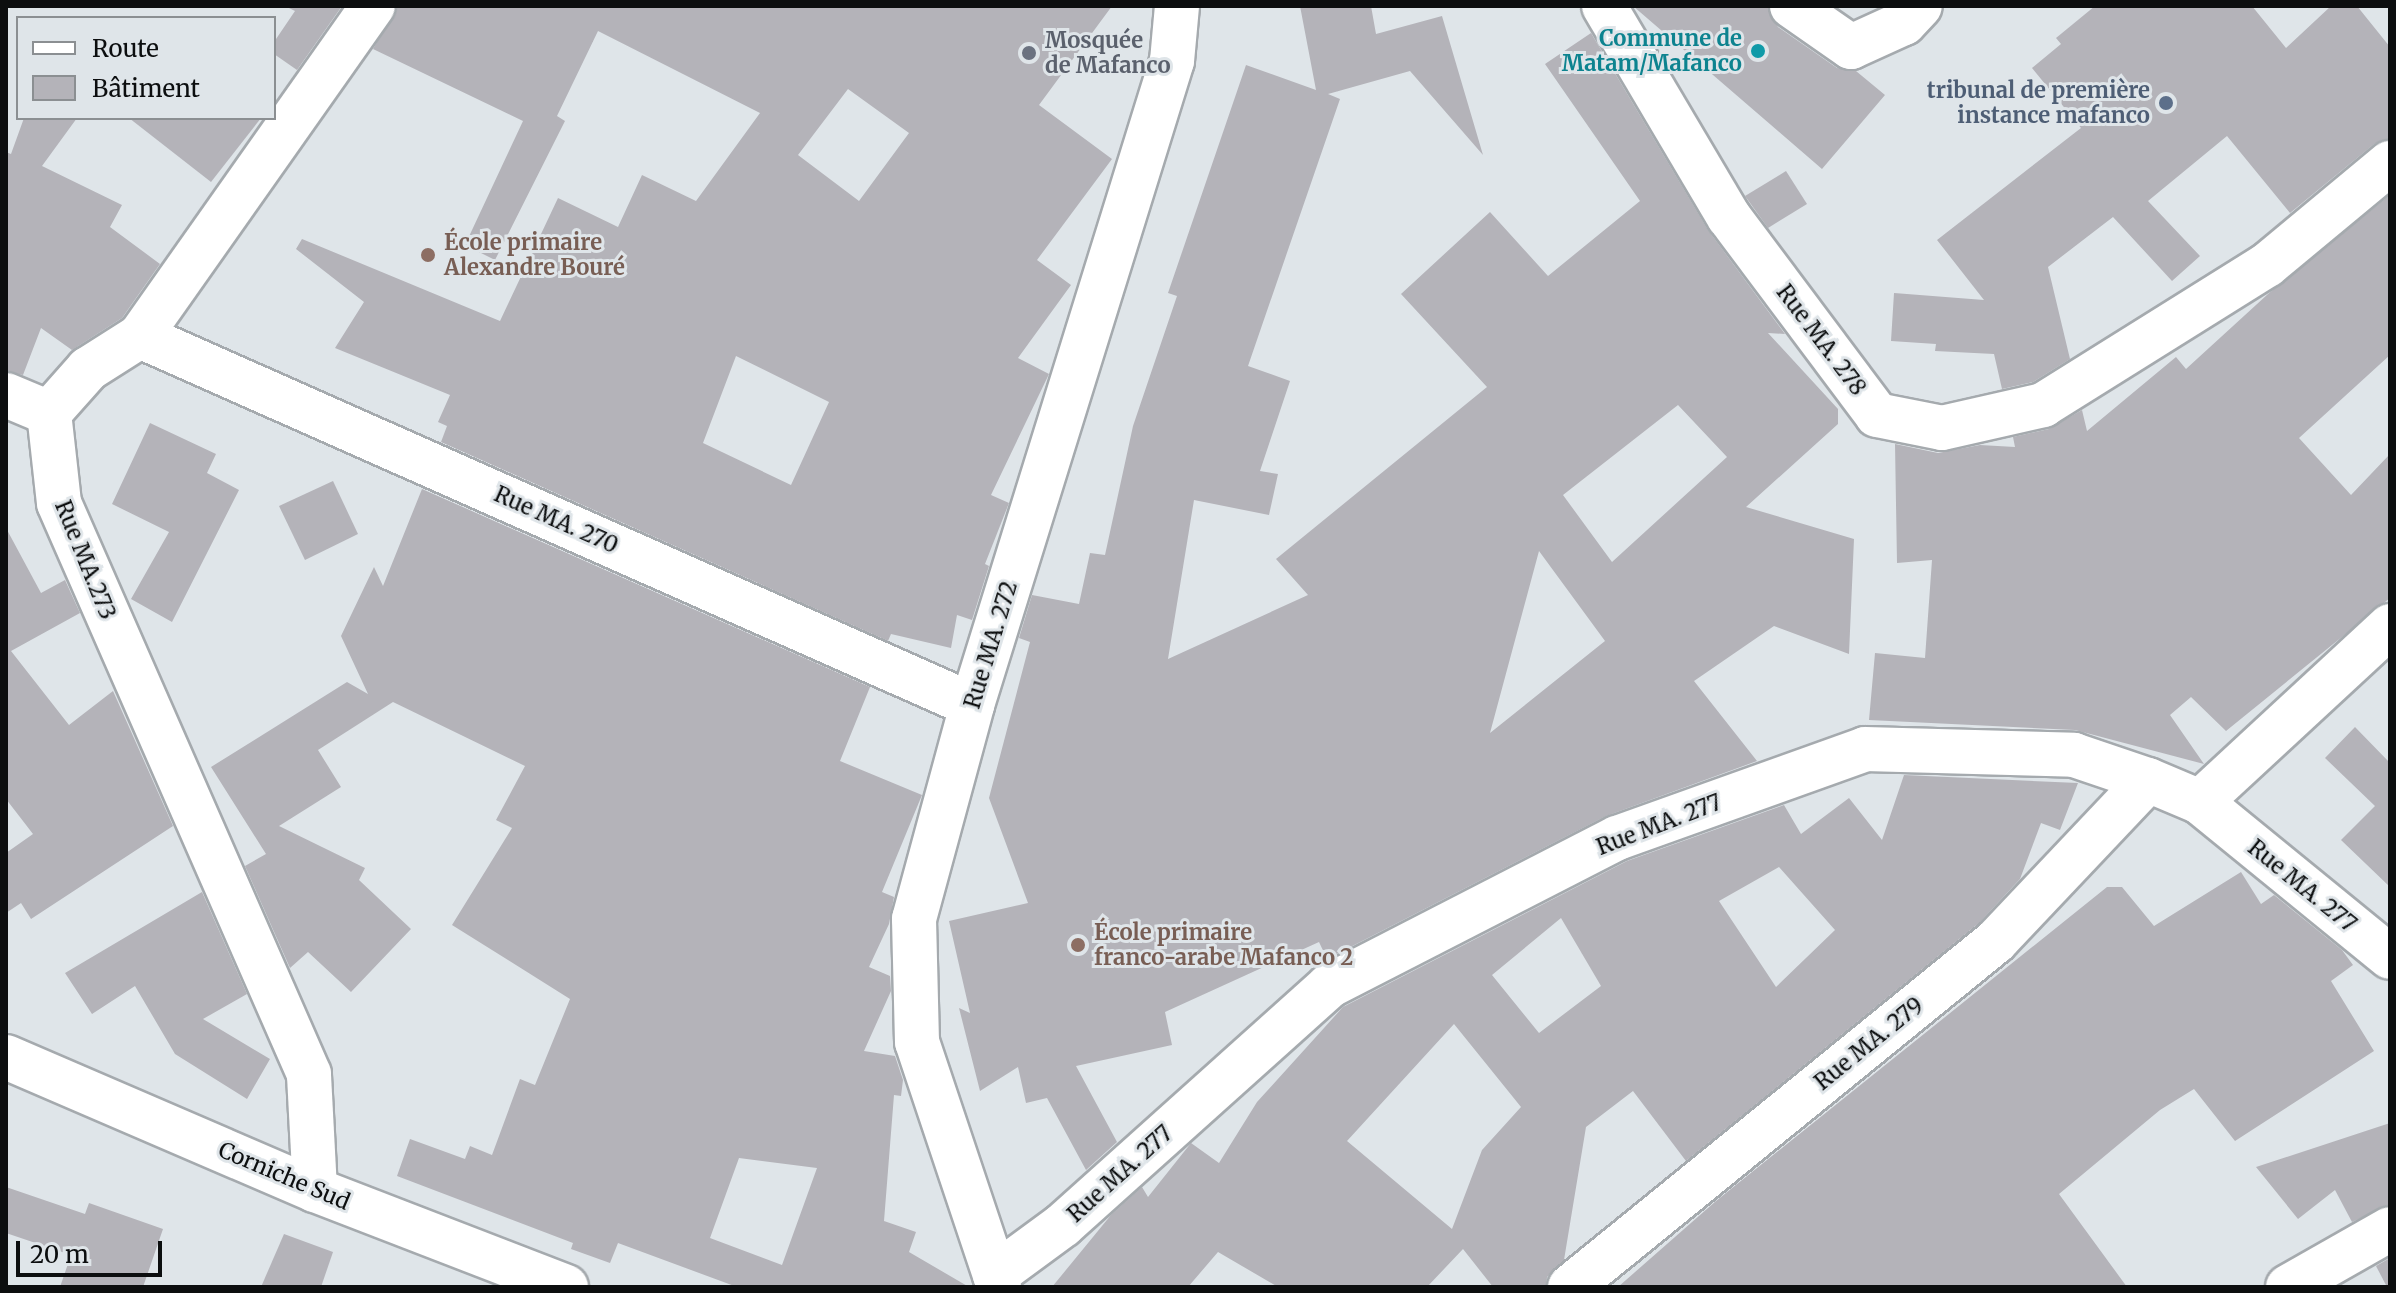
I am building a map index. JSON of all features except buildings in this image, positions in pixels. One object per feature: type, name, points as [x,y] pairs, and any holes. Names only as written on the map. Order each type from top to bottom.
[{"type":"street","points":[[6,395],[49,413],[88,369],[140,336],[373,6]]},
{"type":"street","name":"Rue MA. 272","points":[[997,1281],[917,1042],[914,919],[972,705],[1172,61],[1177,6]]},
{"type":"street","name":"Rue MA. 278","points":[[1604,6],[1729,217],[1877,415],[1942,428],[2043,405],[2267,265],[2390,163]]},
{"type":"street","points":[[1792,6],[1851,47],[1904,23],[1920,6]]},
{"type":"street","name":"Rue MA. 270","points":[[140,336],[972,705]]},
{"type":"street","name":"Rue MA.273","points":[[49,413],[59,503],[309,1074],[315,1190]]},
{"type":"street","points":[[2200,802],[2390,626]]},
{"type":"street","name":"Rue MA. 277","points":[[997,1281],[1329,986],[1617,838],[1865,749],[2074,755],[2148,780],[2200,802],[2390,957]]},
{"type":"street","name":"Rue MA. 279","points":[[1570,1287],[1996,941],[2148,780]]},
{"type":"street","name":"Corniche Sud","points":[[6,1057],[315,1190],[566,1287]]},
{"type":"street","points":[[2288,1287],[2390,1229]]},
{"type":"place","name":"Commune de Matam/Mafanco","points":[[1758,51]]},
{"type":"place","name":"Mosquée de Mafanco","points":[[1029,53]]},
{"type":"place","name":"tribunal de première instance mafanco","points":[[2166,103]]},
{"type":"place","name":"École primaire Alexandre Bouré","points":[[428,255]]},
{"type":"place","name":"École primaire franco-arabe Mafanco 2","points":[[1078,945]]}]
